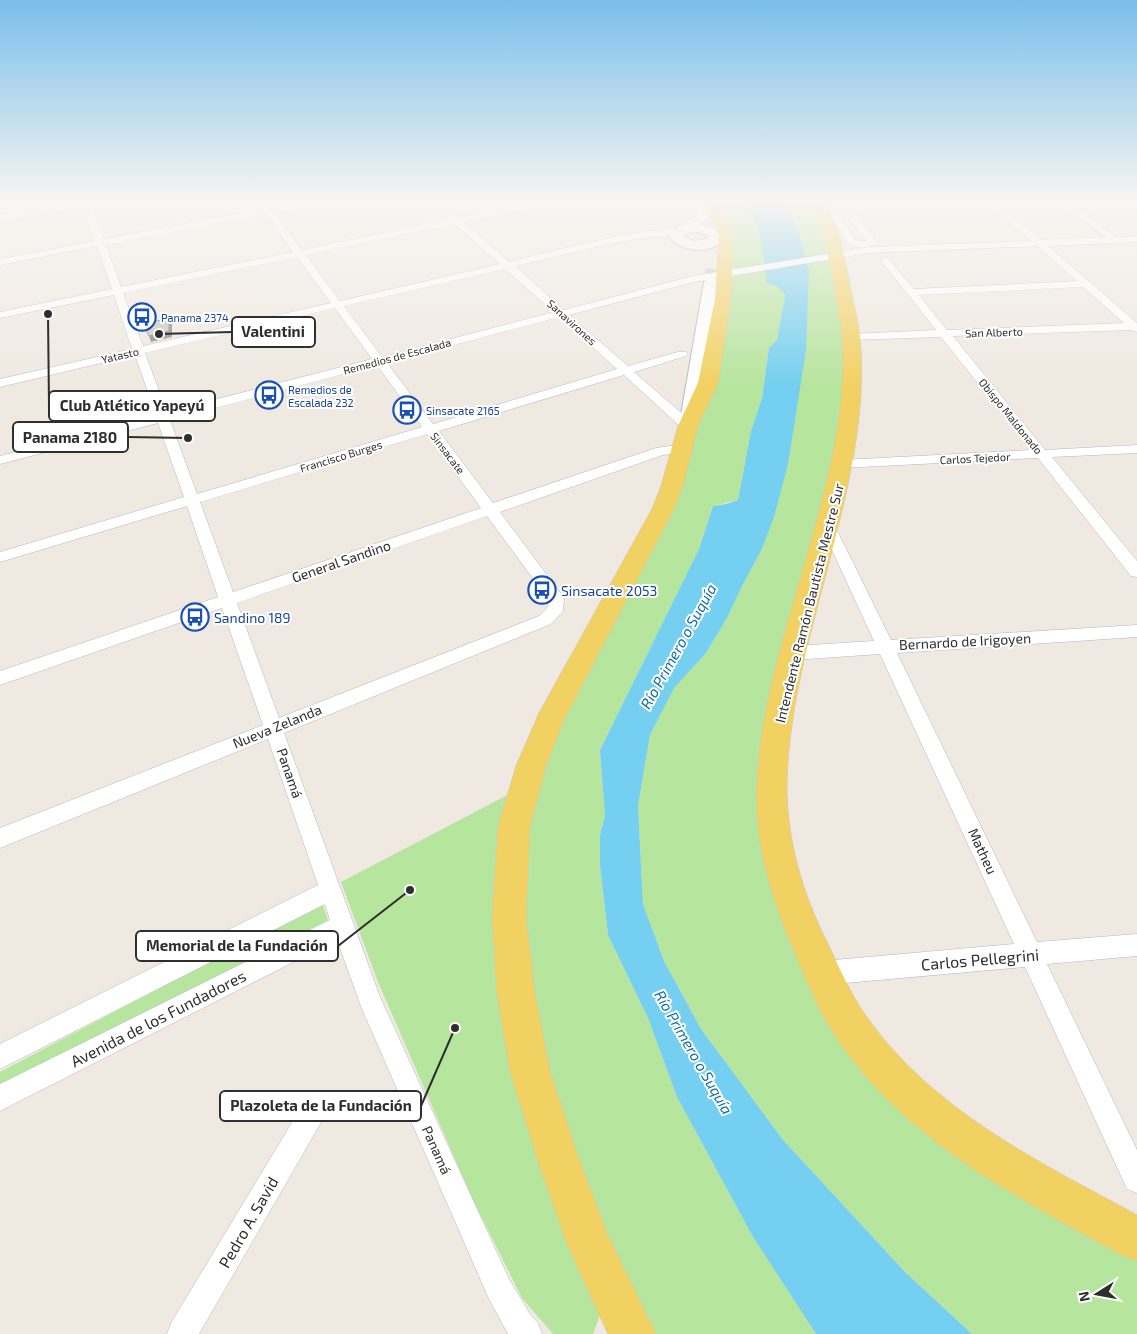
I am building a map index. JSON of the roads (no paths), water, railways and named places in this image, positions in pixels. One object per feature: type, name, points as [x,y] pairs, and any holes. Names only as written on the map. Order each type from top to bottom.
[{"type":"main road","points":[[632,1334],[589,1244],[558,1160],[530,1071],[516,994],[510,918],[514,827],[531,766],[549,721],[663,509],[672,486],[686,437],[708,384],[723,300],[713,270],[716,261]]},
{"type":"main road","name":"Intendente Ramón Bautista Mestre Sur","points":[[830,261],[851,337],[851,398],[842,464],[793,653],[777,734],[772,777],[772,810],[776,844],[792,901],[838,1004],[855,1032],[882,1066],[923,1106],[967,1140],[1008,1167],[1137,1238]]},
{"type":"street","name":"Panamá","points":[[107,261],[370,1001],[499,1289],[519,1324],[527,1334]]},
{"type":"street","points":[[0,315],[260,261]]},
{"type":"street","name":"Sinsacate","points":[[306,261],[556,598],[557,606],[553,614]]},
{"type":"street","name":"Sanavirones","points":[[505,261],[625,370],[686,437]]},
{"type":"street","name":"Yatasto","points":[[0,383],[520,261]]},
{"type":"street","points":[[706,261],[713,270]]},
{"type":"street","points":[[713,270],[714,261]]},
{"type":"street","points":[[713,270],[785,261]]},
{"type":"street","name":"Obispo Maldonado","points":[[886,261],[1137,572]]},
{"type":"street","points":[[1060,261],[1136,327]]},
{"type":"street","name":"Remedios de Escalada","points":[[562,313],[587,310],[713,270]]},
{"type":"street","name":"Remedios de Escalada","points":[[0,460],[672,284],[713,270]]},
{"type":"street","points":[[911,292],[1086,284]]},
{"type":"street","name":"San Alberto","points":[[851,337],[1136,327]]},
{"type":"street","name":"Francisco Burges","points":[[0,557],[682,354]]},
{"type":"street","name":"General Sandino","points":[[0,678],[662,451],[686,437]]},
{"type":"street","name":"Carlos Tejedor","points":[[842,464],[1137,449]]},
{"type":"street","name":"Matheu","points":[[827,524],[1137,1179]]},
{"type":"street","name":"Nueva Zelanda","points":[[0,838],[545,620],[553,614]]},
{"type":"street","name":"Bernardo de Irigoyen","points":[[793,653],[1137,631]]},
{"type":"street","points":[[0,1057],[330,890]]},
{"type":"street","name":"Avenida de los Fundadores","points":[[0,1098],[344,926]]},
{"type":"street","name":"Carlos Pellegrini","points":[[823,973],[1137,945]]},
{"type":"street","name":"Pedro A. Savid","points":[[182,1334],[314,1110]]},
{"type":"water","name":"Río Primero o Suquía","points":[[764,261],[807,261],[809,269],[806,350],[788,464],[774,517],[761,551],[727,618],[706,653],[674,688],[650,735],[638,806],[643,904],[664,961],[701,1029],[783,1140],[906,1273],[972,1334],[816,1334],[753,1237],[677,1097],[648,1018],[608,935],[600,865],[600,835],[605,816],[600,750],[699,549],[713,506],[738,500],[751,431],[762,398],[769,348],[777,340],[785,295],[778,287],[767,283]]},
{"type":"tunnel","points":[[711,282],[713,269]]},
{"type":"place","name":"Club Atlético Yapeyú","points":[[48,314]]},
{"type":"place","name":"Panama 2374","points":[[142,317]]},
{"type":"place","name":"Valentini","points":[[159,334]]},
{"type":"place","name":"Remedios de Escalada 232","points":[[269,395]]},
{"type":"place","name":"Sinsacate 2165","points":[[407,410]]},
{"type":"place","name":"Panama 2180","points":[[188,438]]},
{"type":"place","name":"Sinsacate 2053","points":[[542,590]]},
{"type":"place","name":"Sandino 189","points":[[195,617]]},
{"type":"place","name":"Memorial de la Fundación","points":[[410,890]]},
{"type":"place","name":"Plazoleta de la Fundación","points":[[455,1028]]}]
